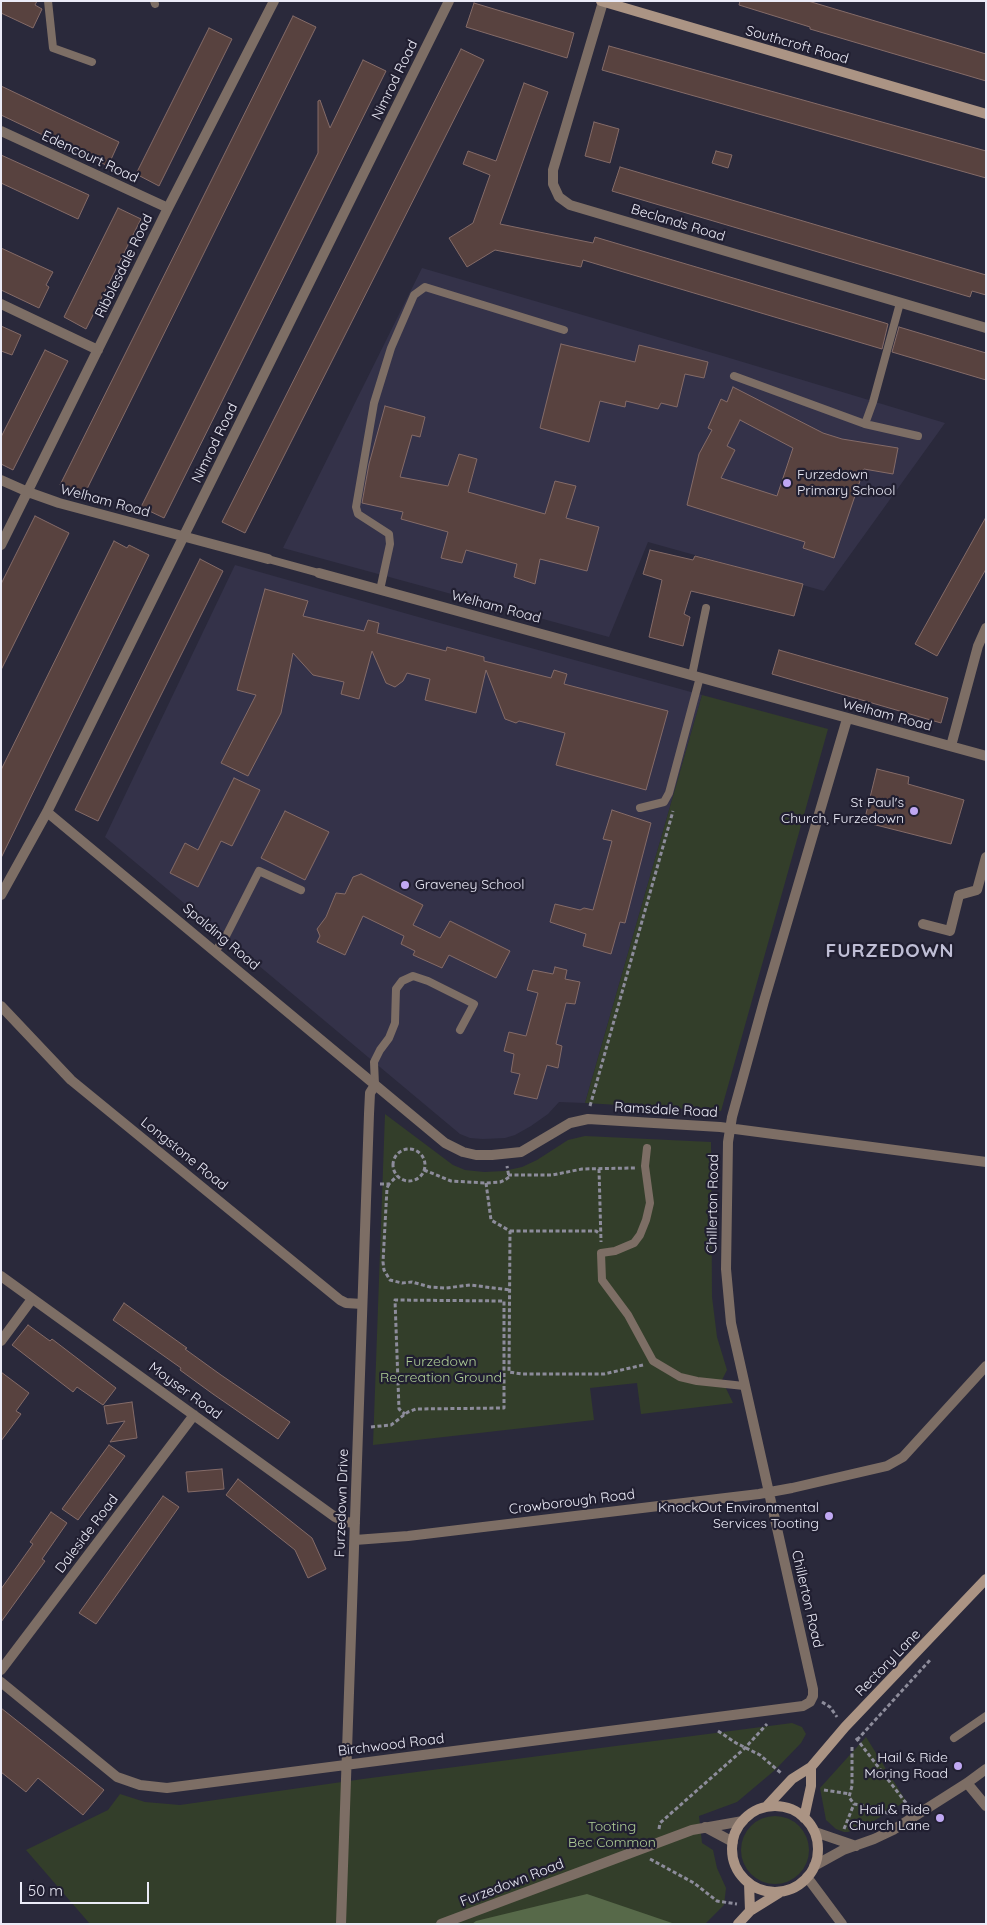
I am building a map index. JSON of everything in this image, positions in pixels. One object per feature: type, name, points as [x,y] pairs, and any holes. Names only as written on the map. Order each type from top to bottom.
[{"type":"main road","name":"Southcroft Road","points":[[602,2],[986,114]]},
{"type":"main road","name":"Rectory Lane","points":[[766,1807],[792,1779],[811,1767],[845,1727],[986,1580]]},
{"type":"main road","points":[[804,1818],[811,1786],[811,1767]]},
{"type":"main road","points":[[780,1806],[799,1813],[815,1832],[818,1848],[818,1857],[807,1877],[798,1885],[772,1893],[764,1892],[749,1883],[735,1863],[733,1842],[737,1827],[755,1811],[766,1807],[780,1806]]},
{"type":"main road","points":[[749,1883],[750,1908]]},
{"type":"main road","points":[[738,1924],[750,1908],[784,1890]]},
{"type":"street","name":"Ribblesdale Road","points":[[1,545],[168,208],[274,1]]},
{"type":"street","name":"Nimrod Road","points":[[1,895],[47,812],[449,1]]},
{"type":"street","name":"Beclands Road","points":[[602,2],[553,170],[553,184],[559,197],[570,205],[986,328]]},
{"type":"street","name":"Edencourt Road","points":[[1,131],[168,208]]},
{"type":"street","points":[[1,304],[98,350]]},
{"type":"street","name":"Welham Road","points":[[1,480],[60,503],[268,559]]},
{"type":"street","name":"Welham Road","points":[[319,573],[986,756]]},
{"type":"street","points":[[951,746],[978,646],[986,628]]},
{"type":"street","name":"Chillerton Road","points":[[813,1696],[813,1689],[731,1323],[726,1269],[730,1128],[764,1001],[847,719]]},
{"type":"street","name":"Spalding Road","points":[[47,812],[216,950],[375,1085]]},
{"type":"street","points":[[924,924],[950,931],[959,895],[977,890],[986,857]]},
{"type":"street","name":"Longstone Road","points":[[1,1006],[71,1080],[340,1300],[346,1304],[362,1304]]},
{"type":"street","name":"Ramsdale Road","points":[[375,1085],[445,1143],[470,1154],[504,1155],[521,1152],[570,1123],[588,1119],[730,1128],[986,1162]]},
{"type":"street","name":"Furzedown Drive","points":[[341,1924],[370,1093],[375,1085]]},
{"type":"street","name":"Moyser Road","points":[[1,1276],[335,1517],[346,1522],[355,1523]]},
{"type":"street","points":[[1,1341],[32,1299]]},
{"type":"street","name":"Crowborough Road","points":[[355,1540],[417,1535],[769,1492],[887,1466],[896,1462],[921,1438],[986,1366]]},
{"type":"street","name":"Daleside Road","points":[[1,1670],[194,1415]]},
{"type":"street","name":"Birchwood Road","points":[[1,1682],[117,1777],[140,1786],[153,1788],[184,1787],[803,1706],[810,1702],[813,1696]]},
{"type":"street","points":[[814,1866],[843,1850],[893,1830],[986,1769]]},
{"type":"street","points":[[967,1783],[986,1806]]},
{"type":"street","name":"Furzedown Road","points":[[441,1924],[640,1849],[706,1827],[743,1821]]},
{"type":"street","points":[[706,1827],[733,1842]]},
{"type":"street","points":[[815,1832],[856,1846]]},
{"type":"street","points":[[807,1877],[842,1924]]},
{"type":"lane","points":[[48,1],[53,48],[92,62]]},
{"type":"lane","points":[[380,590],[390,544],[389,534],[358,514],[356,507],[374,403],[391,348],[414,295],[425,287],[564,330]]},
{"type":"lane","points":[[864,424],[873,402],[900,303]]},
{"type":"lane","points":[[734,376],[864,424],[918,436]]},
{"type":"lane","name":"Welham Road","points":[[268,559],[319,573]]},
{"type":"lane","points":[[640,808],[664,802],[669,793],[696,676],[706,608]]},
{"type":"lane","points":[[216,950],[225,938],[259,870],[301,890]]},
{"type":"lane","points":[[375,1085],[374,1062],[389,1038],[395,1023],[396,989],[402,981],[413,976],[428,980],[474,1004],[460,1030]]},
{"type":"lane","points":[[647,1148],[645,1166],[650,1202],[640,1236],[634,1244],[615,1251],[601,1253],[602,1280],[628,1315],[653,1361],[680,1376],[696,1381],[744,1386]]},
{"type":"lane","points":[[954,1738],[986,1716]]},
{"type":"path","points":[[588,1119],[590,1105],[675,802]]},
{"type":"path","points":[[410,1148],[420,1153],[425,1163],[424,1170],[414,1180],[403,1180],[397,1176],[393,1169],[394,1158],[400,1151],[410,1148]]},
{"type":"path","points":[[424,1170],[451,1181],[500,1182],[509,1177],[504,1155]]},
{"type":"path","points":[[508,1175],[552,1175],[582,1170],[645,1166]]},
{"type":"path","points":[[599,1169],[601,1253]]},
{"type":"path","points":[[397,1176],[387,1188],[383,1262],[384,1270],[390,1280],[402,1283],[412,1282],[430,1287],[446,1288],[470,1285],[510,1290]]},
{"type":"path","points":[[367,1182],[389,1184]]},
{"type":"path","points":[[486,1183],[491,1220],[510,1231],[596,1232],[600,1234]]},
{"type":"path","points":[[510,1231],[509,1372],[522,1374],[604,1374],[653,1361]]},
{"type":"path","points":[[358,1426],[391,1426],[405,1414],[416,1409],[504,1408],[504,1301],[395,1300],[399,1409],[405,1414]]},
{"type":"path","points":[[857,1740],[934,1655]]},
{"type":"path","points":[[828,1705],[835,1715]]},
{"type":"path","points":[[658,1843],[660,1823],[745,1748],[767,1724]]},
{"type":"path","points":[[716,1730],[772,1764],[778,1771]]},
{"type":"path","points":[[854,1736],[906,1803]]},
{"type":"path","points":[[852,1747],[852,1786],[849,1797],[854,1804],[872,1806],[890,1814]]},
{"type":"path","points":[[825,1790],[850,1794]]},
{"type":"path","points":[[843,1832],[854,1804]]},
{"type":"path","points":[[640,1849],[652,1861],[694,1883],[717,1901],[750,1908]]},
{"type":"shaded area","points":[[422,268],[945,423],[824,591],[648,542],[609,637],[283,548]]},
{"type":"shaded area","name":"Graveney School","points":[[235,565],[702,695],[585,1103],[559,1102],[548,1114],[531,1126],[505,1138],[470,1138],[460,1134],[105,837]]},
{"type":"green space","points":[[702,695],[828,729],[721,1111],[585,1103]]},
{"type":"green space","name":"Furzedown Recreation Ground","points":[[385,1114],[453,1165],[465,1170],[484,1172],[504,1171],[522,1167],[537,1160],[568,1140],[585,1136],[711,1142],[712,1297],[717,1337],[727,1370],[722,1380],[733,1403],[641,1414],[637,1383],[590,1388],[594,1420],[373,1445]]},
{"type":"green space","name":"Tooting Bec Common","points":[[792,1723],[802,1727],[806,1734],[801,1743],[775,1770],[737,1802],[699,1816],[702,1843],[713,1850],[717,1868],[726,1888],[724,1905],[705,1924],[90,1924],[26,1850],[108,1810],[120,1794],[145,1802],[180,1805]]},
{"type":"green space","points":[[866,1737],[906,1801],[869,1824],[844,1832],[836,1829],[826,1820],[820,1788]]},
{"type":"green space","points":[[775,1816],[788,1819],[799,1826],[806,1837],[809,1850],[806,1863],[799,1874],[788,1881],[775,1884],[762,1881],[751,1874],[744,1863],[741,1850],[744,1837],[751,1826],[762,1819]]},
{"type":"green space","points":[[587,1894],[675,1924],[472,1924],[476,1921]]},
{"type":"building","points":[[1,1],[37,1],[35,5],[42,9],[33,28],[1,13]]},
{"type":"building","points":[[740,1],[808,1],[986,54],[986,81],[810,29],[810,27],[739,5]]},
{"type":"building","points":[[474,3],[574,33],[567,58],[466,27]]},
{"type":"building","points":[[293,16],[316,27],[83,497],[60,485]]},
{"type":"building","points":[[209,28],[232,39],[159,186],[136,174]]},
{"type":"building","points":[[609,46],[986,151],[986,178],[602,70]]},
{"type":"building","points":[[461,49],[484,60],[245,533],[222,522]]},
{"type":"building","points":[[363,60],[386,71],[164,518],[141,507],[318,153],[318,101],[320,100],[330,128]]},
{"type":"building","points":[[524,83],[548,92],[500,224],[593,243],[595,237],[885,323],[888,324],[882,349],[583,260],[581,267],[495,250],[467,267],[449,238],[473,223],[490,175],[463,164],[468,151],[496,161]]},
{"type":"building","points":[[1,86],[119,142],[108,166],[1,115]]},
{"type":"building","points":[[594,122],[619,129],[610,163],[585,156]]},
{"type":"building","points":[[716,151],[732,155],[728,168],[712,163]]},
{"type":"building","points":[[1,155],[89,195],[78,219],[1,183]]},
{"type":"building","points":[[620,167],[986,275],[986,295],[972,291],[970,297],[612,191]]},
{"type":"building","points":[[118,208],[141,219],[86,329],[64,317]]},
{"type":"building","points":[[1,248],[53,272],[46,285],[49,287],[39,308],[1,290]]},
{"type":"building","points":[[1,326],[21,335],[12,355],[1,351]]},
{"type":"building","points":[[899,327],[986,353],[986,380],[892,352]]},
{"type":"building","points":[[561,344],[635,362],[639,345],[708,362],[704,378],[685,374],[677,407],[661,403],[658,409],[626,401],[625,407],[600,401],[589,442],[540,428]]},
{"type":"building","points":[[45,350],[68,361],[13,470],[1,464],[1,437]]},
{"type":"building","points":[[733,387],[823,433],[842,439],[898,448],[893,474],[864,469],[834,558],[803,548],[805,542],[687,505],[699,454],[712,430],[708,428],[721,399],[727,402]],"holes":[[[740,420],[793,448],[777,496],[721,478],[735,450],[727,446]]]},
{"type":"building","points":[[385,406],[425,417],[420,437],[412,435],[400,477],[448,486],[459,454],[477,459],[468,492],[545,514],[555,481],[576,486],[566,518],[599,527],[587,571],[540,559],[535,584],[514,577],[517,564],[466,550],[462,563],[441,558],[448,532],[401,519],[403,512],[362,503],[369,464]]},
{"type":"building","points":[[35,516],[69,533],[1,670],[1,584]]},
{"type":"building","points":[[986,517],[986,569],[937,656],[915,644]]},
{"type":"building","points":[[114,541],[127,548],[129,545],[149,555],[1,858],[1,770]]},
{"type":"building","points":[[650,550],[693,560],[695,556],[803,584],[794,616],[691,591],[684,614],[690,617],[683,646],[649,637],[662,580],[643,574]]},
{"type":"building","points":[[200,559],[223,571],[98,821],[75,810]]},
{"type":"building","points":[[265,589],[308,601],[303,616],[364,631],[368,620],[379,623],[377,633],[446,651],[447,647],[484,657],[484,661],[551,678],[554,670],[567,674],[564,684],[668,711],[646,790],[556,765],[565,733],[505,719],[486,670],[476,713],[425,700],[430,679],[407,673],[403,681],[395,687],[386,683],[372,651],[359,699],[341,694],[344,682],[313,675],[293,653],[281,713],[248,776],[221,763],[256,695],[237,690]]},
{"type":"building","points":[[779,650],[948,698],[941,723],[772,674]]},
{"type":"building","name":"St Paul's Church, Furzedown","points":[[877,769],[909,777],[908,784],[964,800],[951,844],[864,822]]},
{"type":"building","points":[[234,778],[260,790],[232,846],[221,841],[198,887],[170,873],[185,843],[198,850]]},
{"type":"building","points":[[612,810],[651,823],[625,923],[620,922],[611,954],[583,946],[586,934],[550,922],[555,904],[580,910],[584,908],[593,910],[612,841],[603,839]]},
{"type":"building","points":[[285,811],[329,832],[305,880],[261,858]]},
{"type":"building","points":[[361,874],[423,905],[413,925],[440,938],[450,921],[510,951],[496,978],[449,955],[442,968],[413,955],[415,951],[401,944],[404,936],[363,916],[345,955],[317,942],[320,936],[317,929],[326,917],[336,893],[345,894],[353,877]]},
{"type":"building","points":[[555,967],[567,970],[565,979],[580,982],[575,1004],[566,1003],[556,1044],[562,1046],[558,1068],[547,1065],[537,1099],[514,1094],[520,1074],[511,1072],[514,1054],[504,1051],[509,1032],[526,1036],[538,993],[527,990],[533,970],[553,974]]},
{"type":"building","points":[[124,1303],[221,1375],[290,1422],[278,1439],[213,1394],[180,1370],[181,1368],[113,1320]]},
{"type":"building","points":[[28,1325],[50,1341],[52,1339],[116,1388],[103,1405],[77,1387],[73,1392],[12,1345]]},
{"type":"building","points":[[1,1372],[29,1393],[16,1411],[21,1414],[1,1441]]},
{"type":"building","points":[[132,1402],[137,1438],[110,1442],[125,1421],[107,1424],[104,1406]]},
{"type":"building","points":[[109,1445],[125,1456],[78,1520],[62,1509]]},
{"type":"building","points":[[222,1469],[224,1489],[188,1492],[186,1472]]},
{"type":"building","points":[[238,1479],[312,1538],[326,1569],[308,1578],[295,1550],[226,1495]]},
{"type":"building","points":[[163,1496],[179,1507],[96,1624],[79,1613]]},
{"type":"building","points":[[51,1512],[67,1523],[42,1559],[45,1561],[1,1622],[1,1589],[33,1544],[30,1542]]},
{"type":"building","points":[[1,1708],[104,1790],[83,1815],[38,1778],[26,1792],[1,1772]]},
{"type":"place","name":"Furzedown Primary School","points":[[787,483]]},
{"type":"place","name":"St Paul's Church, Furzedown","points":[[914,811]]},
{"type":"place","name":"Graveney School","points":[[405,885]]},
{"type":"place","name":"KnockOut Environmental Services Tooting","points":[[829,1516]]},
{"type":"place","name":"Hail & Ride Moring Road","points":[[958,1766]]},
{"type":"place","name":"Hail & Ride Church Lane","points":[[940,1818]]},
{"type":"district","name":"FURZEDOWN","points":[[890,951]]}]
